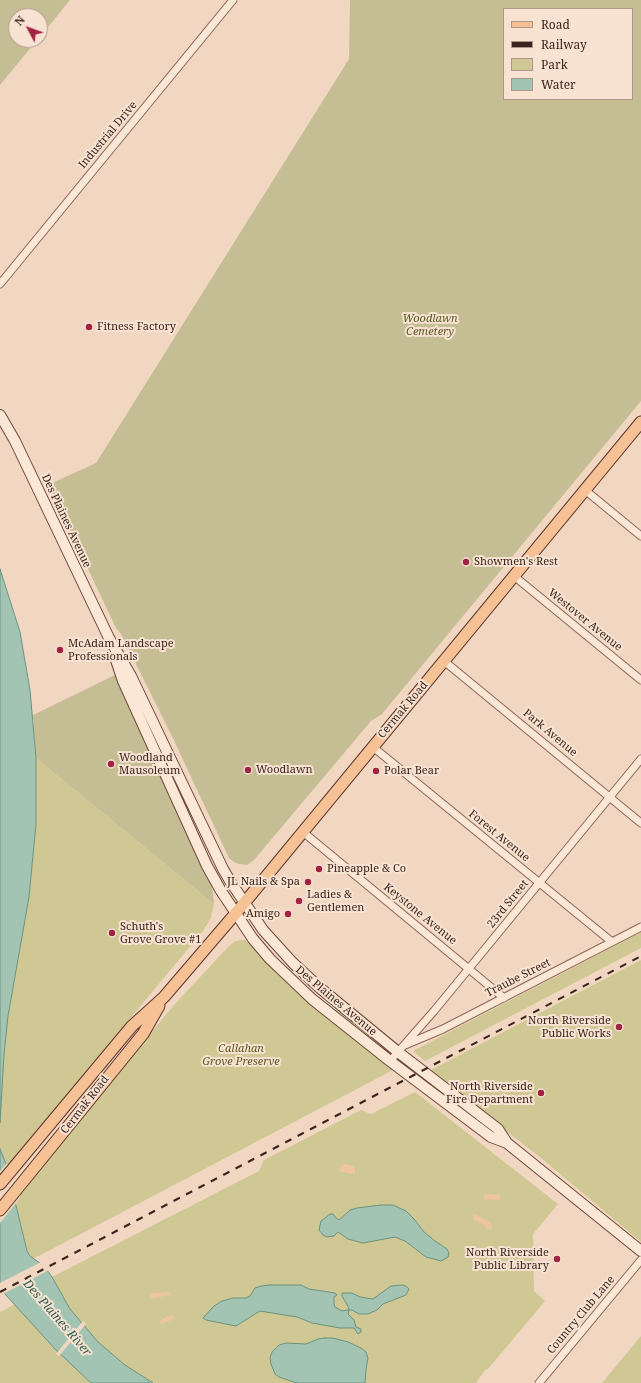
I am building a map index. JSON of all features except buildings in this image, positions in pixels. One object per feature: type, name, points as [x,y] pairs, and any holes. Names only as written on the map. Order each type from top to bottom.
[{"type":"main road","name":"Des Plaines Avenue","points":[[0,415],[15,441],[109,638],[131,676],[223,869],[245,902],[274,942],[307,977],[401,1048],[498,1129],[507,1143]]},
{"type":"main road","name":"Cermak Road","points":[[0,1184],[132,1026],[164,997],[236,913],[641,422]]},
{"type":"main road","name":"Des Plaines Avenue","points":[[109,638],[123,681],[207,866],[236,913],[257,944],[270,959],[312,999],[390,1061],[491,1137],[507,1143],[641,1251]]},
{"type":"main road","name":"Cermak Road","points":[[0,1210],[143,1034],[164,997]]},
{"type":"street","name":"Industrial Drive","points":[[0,284],[233,0]]},
{"type":"street","points":[[585,490],[641,536]]},
{"type":"street","name":"Westover Avenue","points":[[514,576],[641,680]]},
{"type":"street","name":"Park Avenue","points":[[444,661],[641,823]]},
{"type":"street","name":"Forest Avenue","points":[[372,747],[612,942]]},
{"type":"street","name":"23rd Street","points":[[390,1061],[641,759]]},
{"type":"street","name":"Keystone Avenue","points":[[303,832],[504,998]]},
{"type":"street","name":"Traube Street","points":[[401,1048],[443,1029],[641,927]]},
{"type":"street","name":"Country Club Lane","points":[[539,1383],[641,1260]]},
{"type":"green space","points":[[0,0],[70,0],[48,27],[48,8],[8,8],[8,48],[30,48],[0,85]]},
{"type":"green space","name":"Woodlawn Cemetery","points":[[350,0],[641,0],[641,401],[382,714],[371,721],[254,860],[247,865],[239,864],[229,858],[170,732],[121,634],[116,628],[48,485],[96,463],[349,59]]},
{"type":"green space","points":[[115,675],[212,885],[214,904],[36,758],[33,715]]},
{"type":"green space","points":[[36,758],[214,904],[211,918],[203,931],[8,1165],[6,1164],[0,1149],[4,1055],[8,1016],[29,897],[36,824]]},
{"type":"green space","points":[[641,932],[641,948],[425,1061],[413,1051]]},
{"type":"green space","name":"Callahan Grove Preserve","points":[[245,940],[251,944],[276,973],[303,998],[393,1070],[33,1259],[27,1251],[16,1203],[20,1196],[103,1090],[175,1004],[227,948],[234,942]]},
{"type":"green space","points":[[641,960],[641,1242],[541,1158],[429,1071]]},
{"type":"green space","points":[[337,1009],[390,1052],[381,1049],[334,1012]]},
{"type":"green space","points":[[420,1075],[485,1125],[420,1078]]},
{"type":"green space","points":[[415,1092],[558,1204],[533,1234],[534,1291],[545,1301],[488,1369],[485,1370],[476,1383],[153,1383],[125,1365],[98,1342],[70,1309],[52,1277],[259,1171],[264,1160],[361,1110],[371,1114]]},
{"type":"green space","points":[[15,1304],[55,1349],[91,1383],[0,1383],[0,1312]]},
{"type":"green space","points":[[641,1336],[641,1383],[602,1383]]},
{"type":"sand","points":[[345,1164],[355,1168],[355,1173],[351,1174],[339,1171],[340,1167]]},
{"type":"sand","points":[[485,1194],[499,1195],[501,1198],[498,1200],[485,1199],[483,1197]]},
{"type":"sand","points":[[475,1214],[492,1225],[492,1228],[488,1229],[483,1224],[473,1219],[473,1215]]},
{"type":"sand","points":[[170,1292],[170,1295],[155,1298],[150,1296],[152,1293]]},
{"type":"sand","points":[[173,1315],[175,1319],[161,1324],[160,1323],[161,1320]]},
{"type":"water","points":[[0,569],[20,632],[30,690],[36,758],[36,824],[29,897],[8,1016],[0,1123]]},
{"type":"water","name":"Des Plaines River","points":[[0,1149],[6,1164],[27,1251],[30,1256],[44,1266],[70,1309],[98,1342],[125,1365],[153,1383],[91,1383],[55,1349],[5,1294],[0,1286]]},
{"type":"water","points":[[381,1205],[393,1205],[406,1211],[424,1232],[447,1249],[449,1253],[448,1257],[441,1261],[426,1257],[405,1241],[395,1237],[363,1243],[348,1239],[338,1232],[334,1236],[327,1237],[319,1230],[321,1221],[330,1214],[333,1214],[339,1220],[350,1210]]},
{"type":"water","points":[[270,1285],[301,1285],[309,1289],[335,1293],[337,1295],[334,1297],[335,1307],[342,1311],[348,1310],[349,1308],[342,1296],[342,1293],[352,1293],[360,1297],[373,1299],[391,1286],[402,1285],[409,1289],[406,1295],[383,1304],[377,1310],[368,1314],[359,1314],[349,1310],[348,1314],[354,1320],[356,1327],[361,1329],[361,1332],[358,1334],[354,1328],[340,1328],[312,1323],[297,1317],[260,1311],[236,1326],[206,1320],[203,1318],[214,1306],[222,1301],[233,1298],[246,1298],[250,1296],[255,1288]]},
{"type":"water","points":[[325,1338],[333,1338],[348,1342],[366,1352],[368,1358],[365,1383],[297,1383],[279,1377],[275,1374],[270,1358],[272,1352],[279,1345],[286,1343],[306,1344]]},
{"type":"pier","points":[[7,1163],[17,1202],[0,1223],[0,1171]]},
{"type":"pier","points":[[41,1262],[49,1270],[3,1294],[0,1289],[0,1283]]},
{"type":"pier","points":[[83,1321],[86,1324],[59,1356],[56,1354]]},
{"type":"railway","points":[[0,1292],[641,956]]},
{"type":"place","name":"Fitness Factory","points":[[89,327]]},
{"type":"place","name":"Showmen's Rest","points":[[466,562]]},
{"type":"place","name":"McAdam Landscape Professionals","points":[[60,650]]},
{"type":"place","name":"Woodland Mausoleum","points":[[111,764]]},
{"type":"place","name":"Woodlawn","points":[[248,770]]},
{"type":"place","name":"Polar Bear","points":[[376,771]]},
{"type":"place","name":"Pineapple & Co","points":[[319,869]]},
{"type":"place","name":"JL Nails & Spa","points":[[308,882]]},
{"type":"place","name":"Ladies & Gentlemen","points":[[299,901]]},
{"type":"place","name":"Amigo","points":[[288,914]]},
{"type":"place","name":"Schuth's Grove Grove #1","points":[[112,933]]},
{"type":"place","name":"North Riverside Public Works","points":[[619,1027]]},
{"type":"place","name":"North Riverside Fire Department","points":[[541,1093]]},
{"type":"place","name":"North Riverside Public Library","points":[[557,1259]]}]
